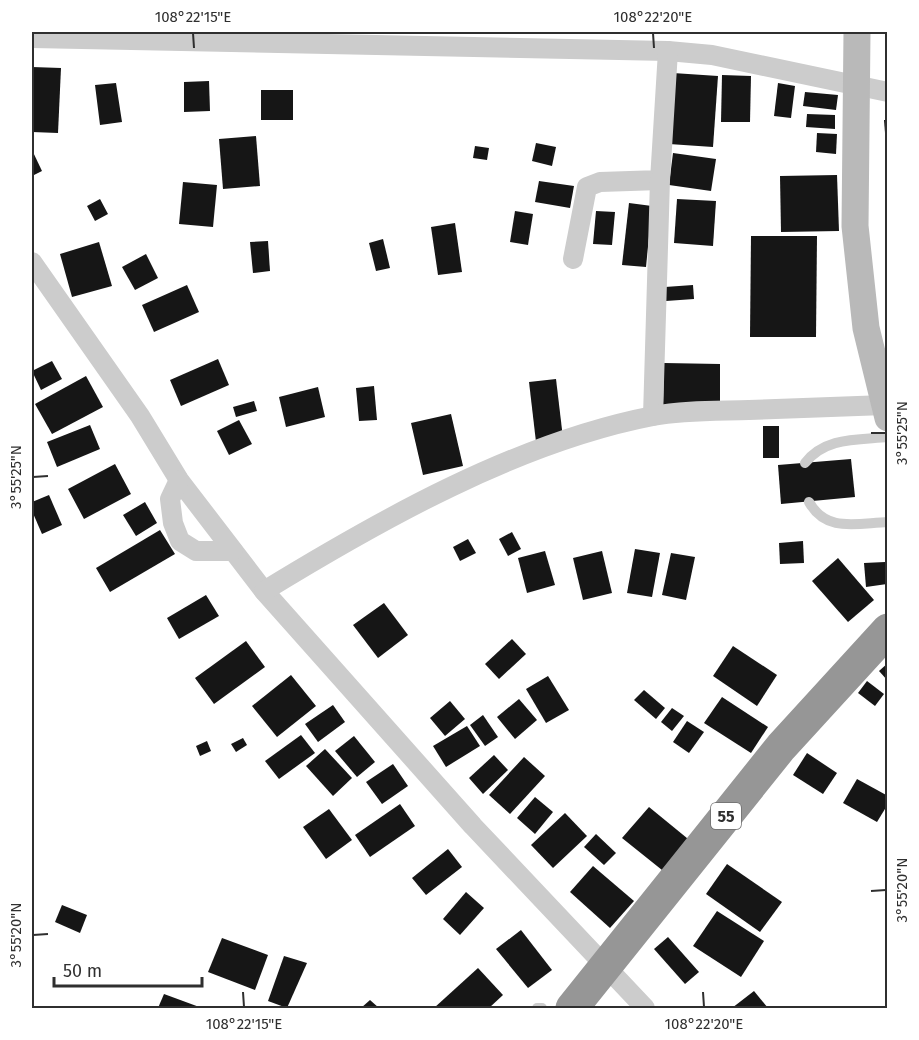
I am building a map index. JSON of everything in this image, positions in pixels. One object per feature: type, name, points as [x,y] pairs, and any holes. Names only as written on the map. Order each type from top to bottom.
[{"type":"highway","name":"55","points":[[572,1008],[782,747],[888,630]]},
{"type":"street","points":[[264,591],[361,532],[422,501],[517,459],[590,433],[653,416],[690,411],[886,411],[866,328],[855,226],[857,32]]},
{"type":"street","points":[[37,36],[517,40],[712,55],[888,92]]},
{"type":"street","points":[[653,416],[660,180],[668,51]]},
{"type":"street","points":[[573,259],[586,187],[600,182],[660,180]]},
{"type":"street","points":[[32,262],[140,416],[179,480],[264,591],[604,968],[645,1008]]},
{"type":"street","points":[[179,480],[170,499],[173,523],[180,541],[196,551],[233,551]]},
{"type":"lane","points":[[805,464],[814,452],[828,444],[888,437]]},
{"type":"lane","points":[[809,502],[817,515],[828,522],[888,522]]},
{"type":"lane","points":[[537,1008],[542,1008]]},
{"type":"building","points":[[32,67],[61,68],[58,133],[32,132]]},
{"type":"building","points":[[673,73],[718,76],[713,147],[669,144]]},
{"type":"building","points":[[722,75],[751,76],[750,122],[721,122]]},
{"type":"building","points":[[209,81],[210,111],[184,112],[184,82]]},
{"type":"building","points":[[116,83],[122,122],[100,125],[95,85]]},
{"type":"building","points":[[778,83],[795,86],[791,118],[774,116]]},
{"type":"building","points":[[261,90],[293,90],[293,120],[261,120]]},
{"type":"building","points":[[805,92],[838,95],[836,110],[803,106]]},
{"type":"building","points":[[807,114],[835,115],[835,129],[806,127]]},
{"type":"building","points":[[884,120],[888,120],[888,146],[886,146]]},
{"type":"building","points":[[817,133],[837,134],[836,154],[816,152]]},
{"type":"building","points":[[256,136],[260,186],[223,189],[219,139]]},
{"type":"building","points":[[536,143],[556,147],[552,166],[532,161]]},
{"type":"building","points":[[475,146],[489,148],[487,160],[473,158]]},
{"type":"building","points":[[32,150],[42,171],[32,176]]},
{"type":"building","points":[[673,153],[716,159],[711,191],[669,185]]},
{"type":"building","points":[[837,175],[839,231],[781,232],[780,176]]},
{"type":"building","points":[[539,181],[574,186],[570,208],[535,202]]},
{"type":"building","points":[[183,182],[217,185],[213,227],[179,224]]},
{"type":"building","points":[[100,199],[108,214],[95,221],[87,206]]},
{"type":"building","points":[[677,199],[716,201],[713,246],[674,243]]},
{"type":"building","points":[[629,203],[652,206],[646,267],[622,265]]},
{"type":"building","points":[[515,211],[533,214],[528,245],[510,242]]},
{"type":"building","points":[[596,211],[615,212],[612,245],[593,244]]},
{"type":"building","points":[[455,223],[462,272],[438,275],[431,227]]},
{"type":"building","points":[[751,236],[817,236],[816,337],[750,337]]},
{"type":"building","points":[[383,239],[390,268],[376,271],[369,243]]},
{"type":"building","points":[[268,241],[270,271],[253,273],[250,242]]},
{"type":"building","points":[[99,242],[112,286],[72,297],[60,254]]},
{"type":"building","points":[[146,254],[158,278],[135,290],[122,267]]},
{"type":"building","points":[[187,285],[199,312],[154,332],[142,305]]},
{"type":"building","points":[[693,285],[694,299],[666,301],[665,287]]},
{"type":"building","points":[[218,359],[229,385],[181,406],[170,380]]},
{"type":"building","points":[[52,361],[62,379],[41,390],[32,371]]},
{"type":"building","points":[[664,363],[720,364],[720,409],[663,409]]},
{"type":"building","points":[[86,376],[103,407],[52,434],[35,404]]},
{"type":"building","points":[[556,379],[563,438],[536,442],[529,382]]},
{"type":"building","points":[[374,386],[377,420],[359,421],[356,388]]},
{"type":"building","points":[[318,387],[325,417],[286,427],[279,397]]},
{"type":"building","points":[[254,401],[257,411],[236,417],[233,407]]},
{"type":"building","points":[[451,414],[463,466],[423,475],[411,423]]},
{"type":"building","points":[[239,420],[252,444],[229,455],[217,431]]},
{"type":"building","points":[[90,425],[100,449],[57,467],[47,442]]},
{"type":"building","points":[[763,426],[779,426],[779,458],[763,458]]},
{"type":"building","points":[[851,459],[855,497],[781,504],[778,465]]},
{"type":"building","points":[[115,464],[131,494],[84,519],[68,489]]},
{"type":"building","points":[[49,495],[62,525],[42,534],[32,511],[32,502]]},
{"type":"building","points":[[145,502],[157,523],[136,536],[123,515]]},
{"type":"building","points":[[160,530],[175,554],[110,592],[96,568]]},
{"type":"building","points":[[512,532],[521,549],[508,556],[499,539]]},
{"type":"building","points":[[468,539],[476,553],[460,561],[453,547]]},
{"type":"building","points":[[803,541],[804,563],[780,564],[779,543]]},
{"type":"building","points":[[635,549],[660,553],[652,597],[627,593]]},
{"type":"building","points":[[545,551],[555,585],[527,593],[518,558]]},
{"type":"building","points":[[602,551],[612,593],[583,600],[573,558]]},
{"type":"building","points":[[671,553],[695,557],[686,600],[662,595]]},
{"type":"building","points":[[838,558],[874,600],[848,622],[812,581]]},
{"type":"building","points":[[885,562],[887,584],[866,587],[864,563]]},
{"type":"building","points":[[206,595],[219,616],[179,639],[167,618]]},
{"type":"building","points":[[384,603],[408,635],[378,658],[353,625]]},
{"type":"building","points":[[512,639],[526,654],[499,679],[485,664]]},
{"type":"building","points":[[246,641],[265,667],[214,704],[195,678]]},
{"type":"building","points":[[733,646],[777,675],[757,706],[713,676]]},
{"type":"building","points":[[888,663],[888,681],[879,671]]},
{"type":"building","points":[[291,675],[316,706],[277,737],[252,706]]},
{"type":"building","points":[[548,676],[569,710],[546,723],[526,689]]},
{"type":"building","points":[[867,681],[884,694],[875,706],[858,693]]},
{"type":"building","points":[[644,690],[665,708],[656,719],[634,700]]},
{"type":"building","points":[[722,697],[768,727],[751,753],[704,723]]},
{"type":"building","points":[[519,699],[537,720],[515,739],[497,717]]},
{"type":"building","points":[[450,701],[465,719],[445,736],[430,718]]},
{"type":"building","points":[[333,705],[345,722],[318,742],[305,724]]},
{"type":"building","points":[[672,708],[684,716],[672,731],[661,722]]},
{"type":"building","points":[[483,715],[498,737],[485,746],[470,725]]},
{"type":"building","points":[[687,721],[704,732],[689,753],[673,742]]},
{"type":"building","points":[[467,726],[480,746],[446,767],[433,746]]},
{"type":"building","points":[[301,735],[315,753],[279,779],[265,761]]},
{"type":"building","points":[[354,736],[375,762],[357,777],[335,751]]},
{"type":"building","points":[[243,738],[247,745],[236,752],[231,744]]},
{"type":"building","points":[[207,741],[211,751],[200,756],[196,746]]},
{"type":"building","points":[[325,749],[352,778],[333,796],[306,766]]},
{"type":"building","points":[[807,753],[837,773],[823,794],[793,775]]},
{"type":"building","points":[[494,755],[508,770],[483,794],[469,778]]},
{"type":"building","points":[[524,757],[545,776],[510,814],[489,795]]},
{"type":"building","points":[[393,764],[408,786],[382,804],[366,782]]},
{"type":"building","points":[[857,779],[888,796],[888,804],[877,822],[843,803]]},
{"type":"building","points":[[535,797],[553,812],[535,834],[517,818]]},
{"type":"building","points":[[400,804],[415,826],[370,857],[355,835]]},
{"type":"building","points":[[649,807],[693,843],[667,874],[622,838]]},
{"type":"building","points":[[329,809],[352,840],[326,859],[303,827]]},
{"type":"building","points":[[565,813],[587,836],[553,868],[531,845]]},
{"type":"building","points":[[596,834],[616,853],[604,865],[584,847]]},
{"type":"building","points":[[448,849],[462,867],[426,895],[412,878]]},
{"type":"building","points":[[727,864],[782,902],[760,932],[706,894]]},
{"type":"building","points":[[593,866],[634,901],[610,928],[570,892]]},
{"type":"building","points":[[466,892],[484,908],[460,935],[443,919]]},
{"type":"building","points":[[62,905],[87,915],[80,933],[55,922]]},
{"type":"building","points":[[717,911],[764,941],[741,977],[693,946]]},
{"type":"building","points":[[521,930],[552,970],[528,988],[496,949]]},
{"type":"building","points":[[668,937],[699,972],[685,984],[654,949]]},
{"type":"building","points":[[222,938],[268,955],[255,990],[208,972]]},
{"type":"building","points":[[284,956],[307,963],[287,1008],[268,1001]]},
{"type":"building","points":[[478,968],[503,995],[489,1008],[434,1008]]},
{"type":"building","points":[[754,991],[768,1008],[732,1008]]},
{"type":"building","points":[[164,994],[202,1008],[158,1008]]},
{"type":"building","points":[[370,1000],[379,1008],[361,1008]]}]
